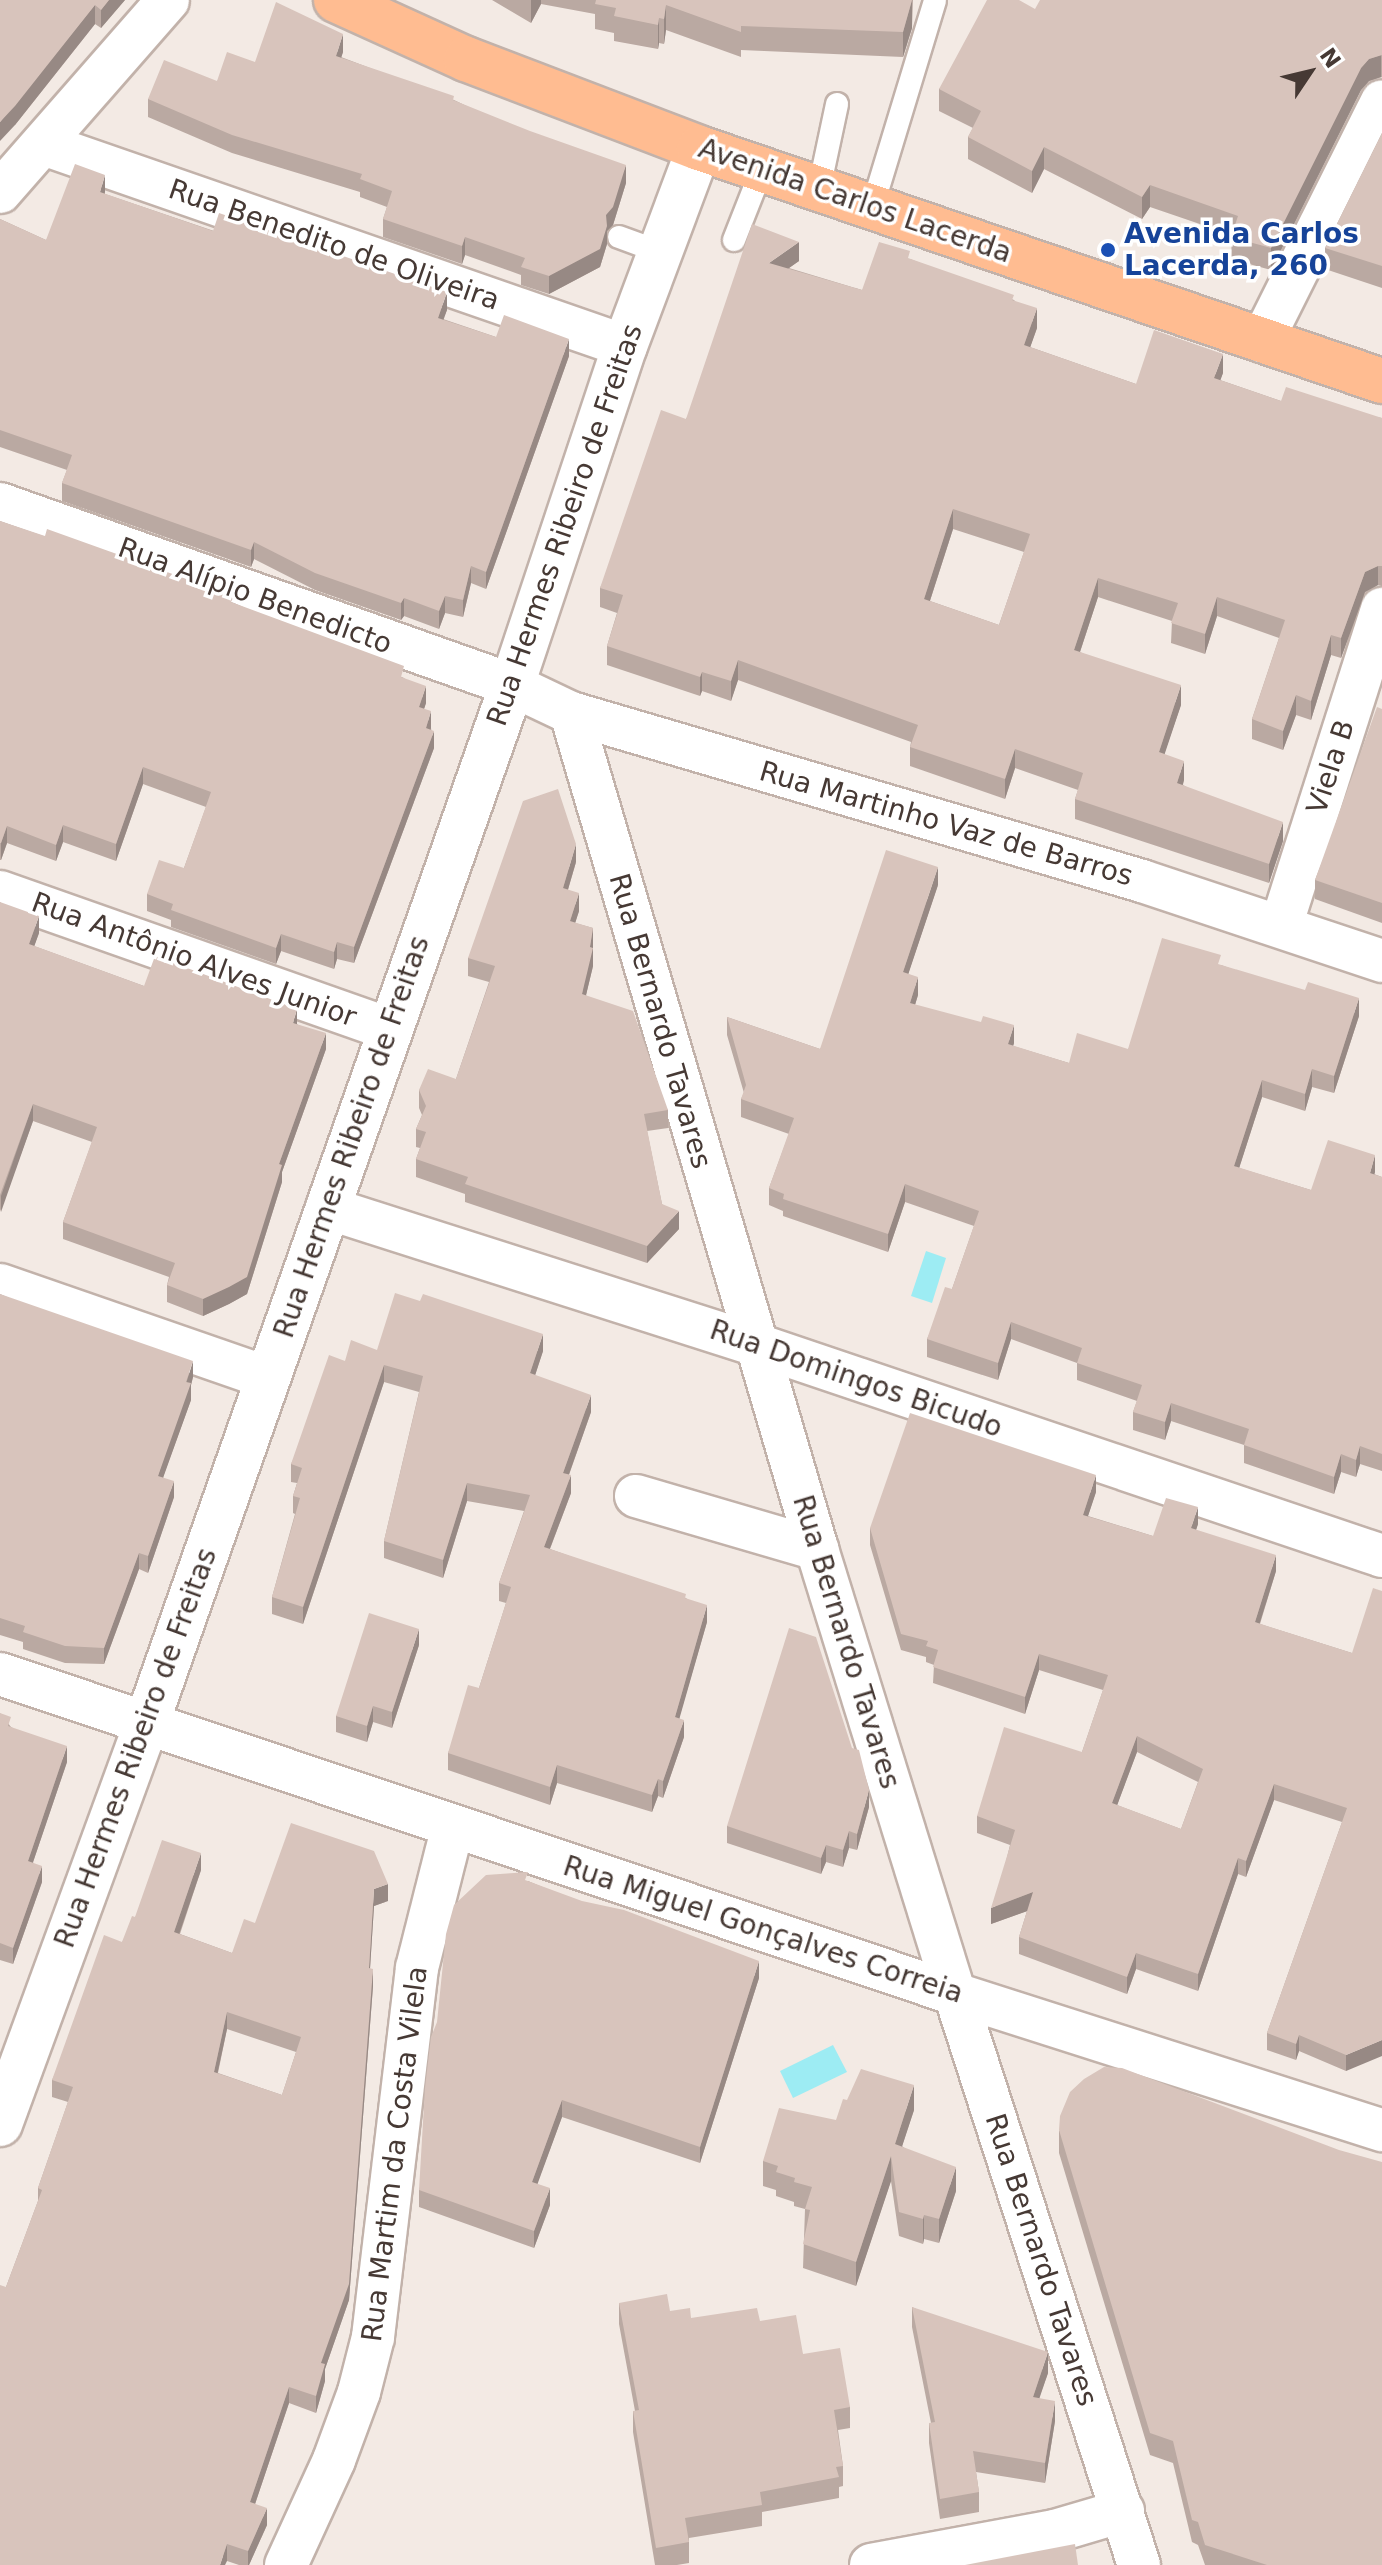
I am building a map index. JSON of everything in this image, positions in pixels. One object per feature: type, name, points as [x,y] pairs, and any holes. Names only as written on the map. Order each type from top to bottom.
[{"type":"main road","name":"Avenida Carlos Lacerda","points":[[336,0],[466,59],[699,148],[1382,381]]},
{"type":"street","points":[[0,192],[168,0]]},
{"type":"street","points":[[1262,341],[1382,101]]},
{"type":"street","name":"Rua Benedito de Oliveira","points":[[43,144],[625,346]]},
{"type":"street","name":"Rua Hermes Ribeiro de Freitas","points":[[0,2124],[10,2064],[146,1725],[388,1029],[512,685],[625,346],[699,148]]},
{"type":"street","name":"Rua Alípio Benedicto","points":[[0,504],[512,685]]},
{"type":"street","name":"Viela B","points":[[1281,926],[1382,609]]},
{"type":"street","name":"Rua Martinho Vaz de Barros","points":[[512,685],[571,713],[1142,881],[1382,961]]},
{"type":"street","name":"Rua Bernardo Tavares","points":[[571,713],[754,1344],[955,1994],[1139,2565]]},
{"type":"street","name":"Rua Antônio Alves Junior","points":[[0,892],[388,1029]]},
{"type":"street","name":"Rua Domingos Bicudo","points":[[327,1208],[754,1344],[1382,1556]]},
{"type":"street","points":[[0,1285],[268,1378]]},
{"type":"street","points":[[636,1496],[817,1549]]},
{"type":"street","name":"Rua Miguel Gonçalves Correia","points":[[0,1674],[955,1994],[1382,2130]]},
{"type":"street","name":"Rua Martim da Costa Vilela","points":[[286,2565],[334,2460],[359,2392],[373,2337],[417,1968],[453,1826]]},
{"type":"street","points":[[871,2565],[1055,2531],[1123,2511]]},
{"type":"lane","points":[[872,208],[935,0]]},
{"type":"lane","points":[[819,189],[837,104]]},
{"type":"lane","points":[[734,240],[762,169]]},
{"type":"lane","points":[[619,237],[660,252]]},
{"type":"water","points":[[926,1251],[946,1258],[932,1303],[911,1296]]},
{"type":"water","points":[[833,2045],[847,2072],[793,2098],[780,2071]]},
{"type":"building","points":[[0,0],[109,0],[101,10],[95,5],[0,122]]},
{"type":"building","points":[[596,0],[912,0],[903,32],[741,26],[741,32],[666,5],[664,19],[659,18],[658,25],[614,16],[616,8],[595,4]]},
{"type":"building","points":[[987,0],[1019,0],[1035,9],[1040,0],[1382,0],[1382,55],[1369,59],[1361,68],[1271,248],[1231,237],[1238,216],[1150,185],[1142,197],[1044,147],[1032,171],[968,137],[981,111],[939,89]]},
{"type":"building","points":[[276,2],[343,34],[336,56],[454,96],[453,100],[530,131],[626,165],[613,207],[606,215],[607,226],[600,249],[549,276],[521,267],[525,258],[465,237],[462,246],[383,219],[392,191],[360,179],[362,174],[232,135],[148,99],[164,60],[217,81],[227,52],[255,62]]},
{"type":"building","points":[[1382,133],[1382,266],[1325,248]]},
{"type":"building","points":[[75,164],[105,175],[100,192],[213,231],[219,213],[447,292],[438,318],[496,337],[504,315],[569,339],[486,572],[471,566],[463,600],[445,596],[439,611],[404,598],[401,603],[315,573],[254,542],[251,550],[62,483],[72,455],[0,430],[0,219],[46,240]]},
{"type":"building","points":[[752,224],[799,242],[769,263],[862,290],[879,242],[910,251],[908,258],[1014,295],[1012,300],[1037,308],[1024,345],[1136,384],[1154,330],[1223,354],[1214,378],[1281,401],[1286,387],[1382,418],[1382,566],[1365,572],[1341,638],[1331,635],[1311,701],[1296,695],[1283,731],[1252,719],[1285,620],[1217,597],[1205,634],[1171,623],[1178,603],[1098,578],[1074,650],[1181,685],[1159,752],[1184,761],[1177,783],[1283,822],[1269,864],[1075,799],[1083,773],[1015,749],[1005,779],[910,747],[918,725],[738,660],[731,681],[702,672],[700,677],[607,646],[623,595],[600,588],[661,410],[686,419]],"holes":[[[953,509],[1030,534],[999,625],[924,599]]]},
{"type":"building","points":[[0,521],[45,536],[47,529],[234,596],[231,602],[404,666],[401,677],[426,686],[419,707],[431,711],[426,728],[434,731],[354,947],[337,942],[334,952],[281,934],[276,948],[171,910],[173,904],[147,894],[159,860],[184,868],[211,792],[143,767],[116,844],[63,825],[56,845],[7,826],[0,843]]},
{"type":"building","points":[[1377,707],[1382,709],[1382,903],[1315,880]]},
{"type":"building","points":[[558,789],[576,844],[563,888],[579,893],[570,921],[593,928],[590,947],[593,948],[582,994],[633,1011],[668,1110],[644,1114],[662,1204],[679,1211],[647,1246],[465,1184],[468,1177],[416,1159],[426,1132],[416,1129],[426,1106],[419,1090],[428,1069],[456,1079],[495,966],[468,958],[523,801]]},
{"type":"building","points":[[886,850],[938,867],[903,972],[918,977],[910,1003],[981,1022],[983,1016],[1014,1025],[1008,1044],[1069,1063],[1077,1033],[1128,1049],[1162,938],[1221,955],[1218,964],[1305,990],[1308,982],[1359,998],[1334,1076],[1312,1069],[1305,1094],[1262,1080],[1234,1166],[1311,1190],[1328,1140],[1375,1155],[1370,1173],[1382,1177],[1382,1454],[1360,1446],[1356,1460],[1341,1454],[1334,1477],[1244,1445],[1249,1429],[1171,1403],[1165,1422],[1133,1412],[1142,1385],[1077,1363],[1082,1348],[1011,1322],[998,1363],[927,1339],[945,1287],[952,1289],[979,1211],[905,1184],[888,1234],[783,1199],[784,1194],[769,1188],[794,1118],[741,1099],[746,1085],[727,1017],[820,1049]]},
{"type":"building","points":[[0,902],[39,916],[29,944],[144,986],[155,956],[297,1009],[293,1023],[326,1033],[279,1164],[282,1165],[247,1277],[203,1299],[167,1285],[175,1263],[63,1222],[97,1127],[33,1104],[0,1195]]},
{"type":"building","points":[[395,1293],[420,1301],[423,1294],[543,1334],[530,1373],[591,1395],[563,1473],[571,1475],[544,1547],[686,1594],[685,1598],[707,1605],[675,1717],[684,1720],[663,1781],[658,1779],[652,1795],[557,1765],[550,1787],[448,1753],[468,1685],[479,1688],[511,1587],[499,1583],[530,1495],[467,1483],[443,1560],[384,1541],[423,1376],[384,1365],[303,1607],[272,1597],[300,1498],[293,1496],[302,1468],[291,1464],[329,1355],[345,1361],[351,1340],[377,1350]]},
{"type":"building","points":[[0,1294],[193,1361],[186,1382],[191,1383],[158,1476],[174,1481],[148,1556],[139,1553],[104,1648],[65,1646],[23,1632],[25,1626],[0,1618]]},
{"type":"building","points":[[910,1413],[1096,1475],[1083,1515],[1153,1536],[1166,1498],[1198,1507],[1191,1528],[1276,1555],[1255,1622],[1352,1653],[1373,1588],[1382,1591],[1382,2040],[1346,2055],[1299,2035],[1296,2044],[1267,2033],[1347,1808],[1274,1784],[1246,1861],[1238,1858],[1198,1974],[1136,1953],[1127,1977],[1019,1937],[1033,1892],[991,1908],[1015,1830],[977,1816],[1004,1727],[1082,1752],[1108,1675],[1039,1654],[1025,1697],[933,1667],[938,1650],[926,1646],[928,1641],[901,1634],[870,1528]],"holes":[[[1137,1736],[1203,1769],[1181,1829],[1112,1803]]]},
{"type":"building","points":[[369,1613],[419,1629],[392,1712],[373,1706],[367,1726],[336,1716]]},
{"type":"building","points":[[789,1628],[816,1637],[852,1748],[859,1750],[869,1790],[857,1834],[849,1831],[843,1850],[826,1845],[821,1858],[727,1826]]},
{"type":"building","points":[[0,1713],[11,1717],[8,1726],[67,1746],[28,1861],[42,1866],[13,1948],[0,1943]]},
{"type":"building","points":[[291,1823],[374,1851],[388,1884],[374,1889],[369,1968],[373,1969],[349,2284],[321,2363],[325,2364],[316,2396],[289,2387],[250,2502],[267,2508],[248,2551],[227,2544],[220,2565],[0,2565],[0,2285],[6,2287],[42,2190],[38,2188],[73,2087],[52,2080],[104,1935],[122,1942],[132,1916],[135,1917],[162,1840],[201,1853],[174,1932],[232,1953],[244,1919],[255,1923]],"holes":[[[227,2012],[301,2037],[282,2095],[214,2072]]]},
{"type":"building","points":[[528,1872],[525,1880],[582,1901],[624,1910],[759,1961],[700,2147],[562,2100],[532,2182],[550,2188],[534,2231],[419,2190],[431,2037],[437,2022],[446,1934],[454,1905],[486,1875]]},
{"type":"building","points":[[1104,2067],[1122,2068],[1339,2150],[1382,2162],[1382,2565],[1267,2565],[1205,2545],[1198,2522],[1192,2520],[1173,2441],[1150,2433],[1059,2130],[1060,2116],[1070,2092]]},
{"type":"building","points":[[861,2069],[914,2085],[895,2144],[956,2167],[939,2219],[924,2215],[923,2219],[899,2212],[891,2156],[856,2262],[803,2244],[810,2210],[805,2209],[812,2187],[794,2182],[795,2178],[776,2172],[778,2166],[763,2161],[779,2108],[836,2120],[843,2099],[847,2100]]},
{"type":"building","points":[[667,2294],[670,2311],[690,2308],[691,2318],[757,2308],[760,2321],[796,2315],[803,2354],[840,2348],[850,2407],[834,2410],[843,2466],[836,2467],[839,2477],[760,2492],[762,2505],[685,2518],[689,2542],[656,2548],[633,2411],[639,2410],[619,2303]]},
{"type":"building","points":[[912,2307],[1048,2352],[1033,2397],[1055,2401],[1045,2463],[973,2451],[979,2492],[940,2499],[929,2423],[935,2422]]},
{"type":"building","points":[[1075,2544],[1078,2565],[965,2565]]},
{"type":"place","name":"Avenida Carlos Lacerda, 260","points":[[1108,250]]}]
